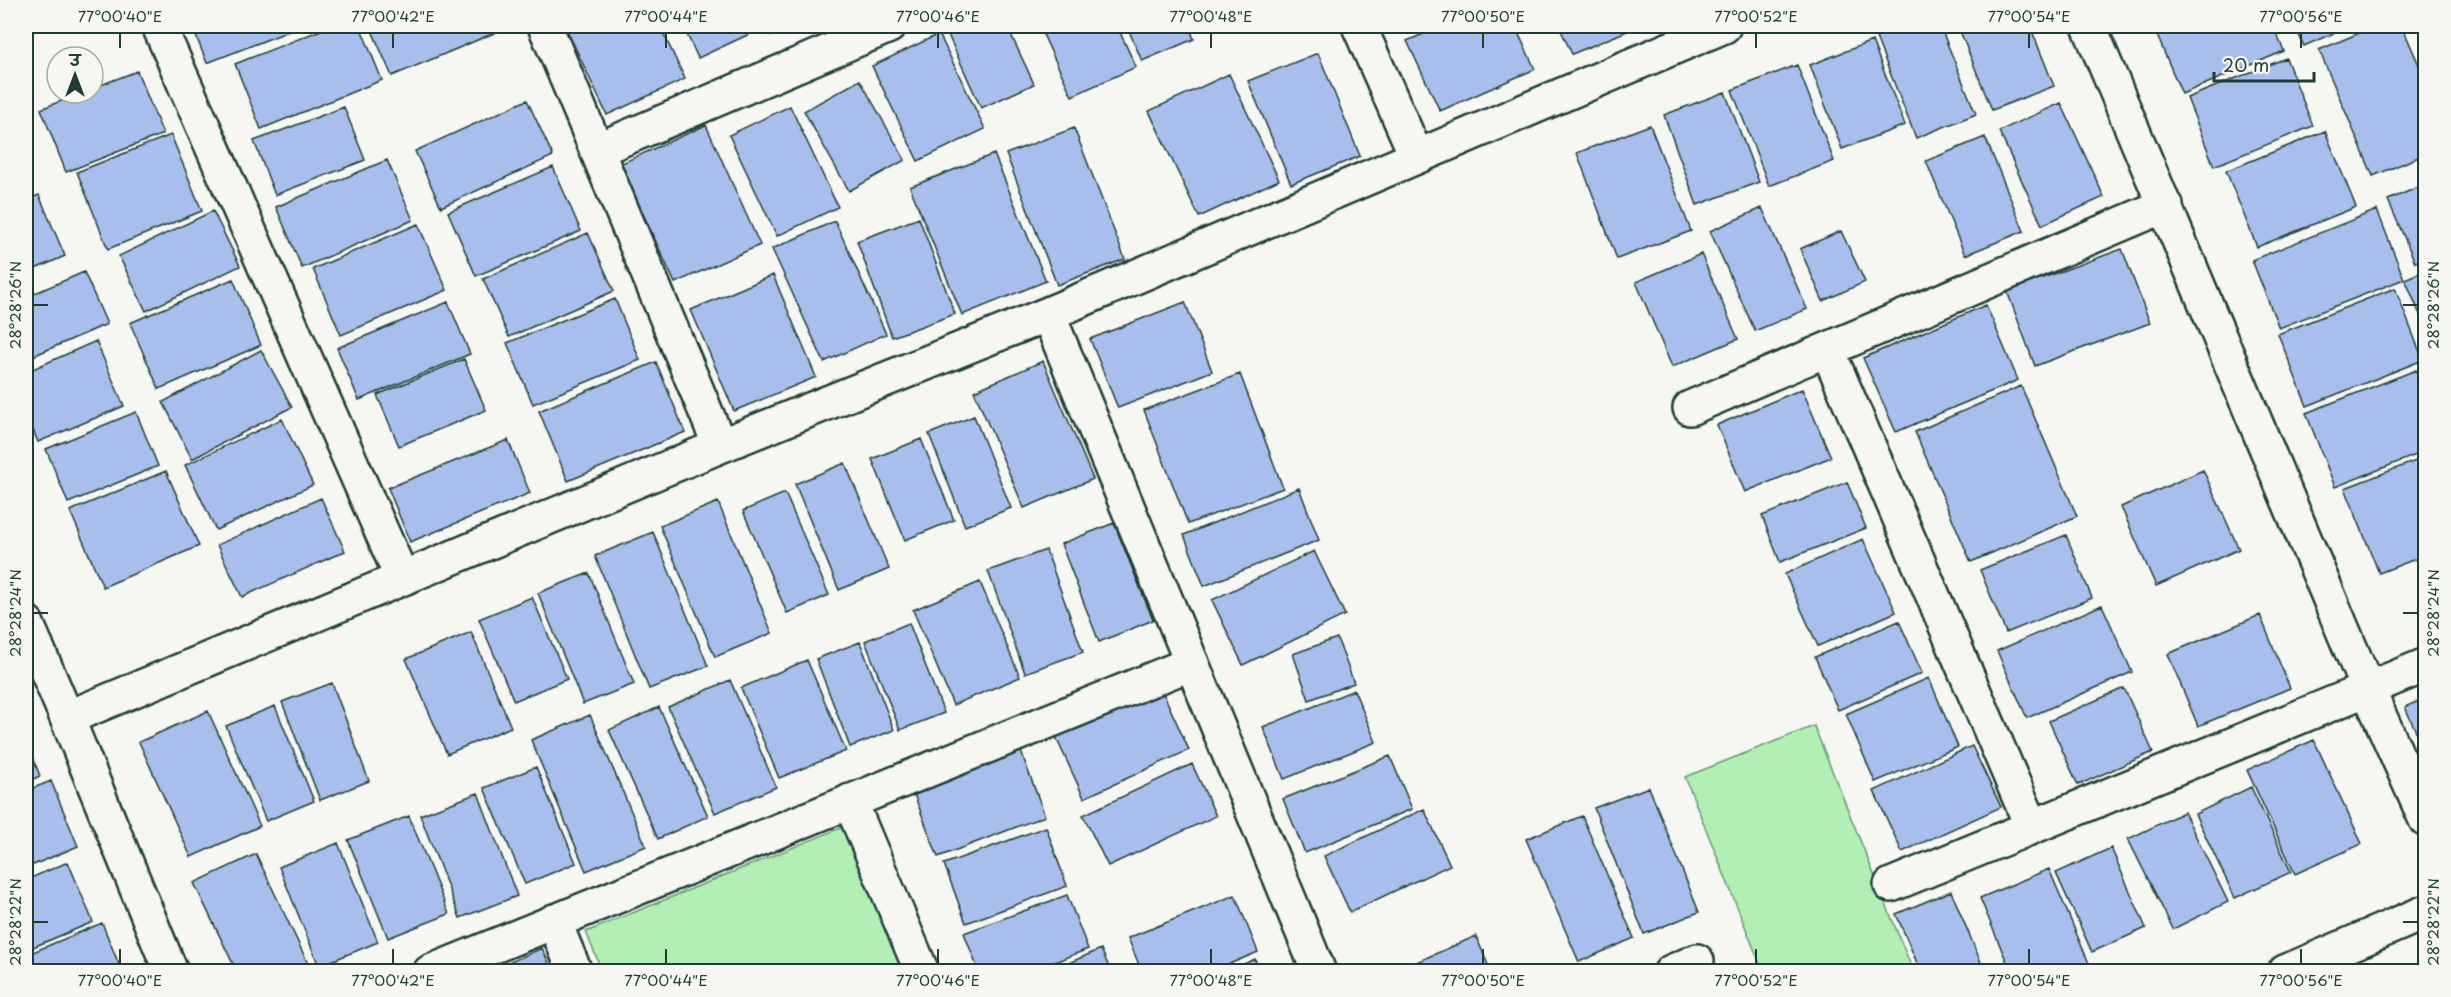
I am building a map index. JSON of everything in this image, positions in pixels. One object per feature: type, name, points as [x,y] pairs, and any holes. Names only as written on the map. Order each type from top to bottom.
[{"type":"street","points":[[159,26],[402,578]]},
{"type":"street","points":[[545,26],[720,446]]},
{"type":"street","points":[[597,150],[889,26]]},
{"type":"street","points":[[1359,26],[1416,155]]},
{"type":"street","points":[[2089,26],[2368,690],[2426,820]]},
{"type":"street","points":[[67,718],[720,446],[1048,314],[1705,29]]},
{"type":"street","points":[[1690,408],[2166,205]]},
{"type":"street","points":[[1048,314],[1319,972]]},
{"type":"street","points":[[1828,351],[2032,827]]},
{"type":"street","points":[[26,622],[171,972]]},
{"type":"street","points":[[430,972],[1192,663]]},
{"type":"street","points":[[1891,885],[2426,665]]},
{"type":"street","points":[[850,801],[922,972]]},
{"type":"street","points":[[2285,972],[2426,912]]},
{"type":"street","points":[[554,921],[575,972]]},
{"type":"green space","points":[[1814,726],[1913,971],[1763,971],[1685,777]]},
{"type":"green space","points":[[843,827],[902,971],[602,971],[586,932]]},
{"type":"building","points":[[192,26],[302,26],[207,63]]},
{"type":"building","points":[[331,26],[360,26],[382,80],[261,129],[235,64]]},
{"type":"building","points":[[370,26],[505,26],[506,28],[392,76]]},
{"type":"building","points":[[565,26],[660,26],[685,79],[607,115]]},
{"type":"building","points":[[683,26],[754,26],[756,31],[698,58]]},
{"type":"building","points":[[766,26],[791,26],[770,35]]},
{"type":"building","points":[[951,26],[1007,26],[1034,84],[981,108],[945,28]]},
{"type":"building","points":[[1039,26],[1117,26],[1136,67],[1072,96]]},
{"type":"building","points":[[1127,26],[1189,26],[1194,39],[1142,61]]},
{"type":"building","points":[[1442,26],[1515,26],[1535,69],[1440,111],[1407,41]]},
{"type":"building","points":[[1559,26],[1639,26],[1572,54]]},
{"type":"building","points":[[1899,26],[1940,26],[1976,114],[1916,138],[1875,35]]},
{"type":"building","points":[[1958,26],[2030,26],[2054,86],[1992,110]]},
{"type":"building","points":[[2153,26],[2273,26],[2284,51],[2182,94]]},
{"type":"building","points":[[2295,26],[2350,26],[2304,46]]},
{"type":"building","points":[[2376,26],[2402,26],[2426,81],[2426,154],[2373,176],[2319,50]]},
{"type":"building","points":[[939,34],[985,129],[918,161],[872,66]]},
{"type":"building","points":[[1872,41],[1905,125],[1842,149],[1810,65]]},
{"type":"building","points":[[1318,53],[1360,156],[1291,184],[1248,81]]},
{"type":"building","points":[[2286,58],[2313,126],[2214,166],[2187,98]]},
{"type":"building","points":[[1797,65],[1834,161],[1769,186],[1732,90]]},
{"type":"building","points":[[137,71],[163,134],[66,172],[41,109],[51,105],[105,105],[105,83]]},
{"type":"building","points":[[1229,74],[1279,180],[1199,217],[1149,111]]},
{"type":"building","points":[[860,80],[905,160],[849,191],[804,111]]},
{"type":"building","points":[[1725,92],[1759,182],[1697,205],[1664,115]]},
{"type":"building","points":[[527,100],[553,156],[441,207],[415,151]]},
{"type":"building","points":[[2061,103],[2104,197],[2042,225],[1999,131]]},
{"type":"building","points":[[790,106],[838,207],[777,236],[729,135]]},
{"type":"building","points":[[344,107],[365,160],[275,195],[254,141]]},
{"type":"building","points":[[706,125],[760,245],[675,283],[620,164]]},
{"type":"building","points":[[1650,125],[1691,231],[1617,259],[1577,153]]},
{"type":"building","points":[[1074,128],[1125,259],[1057,285],[1006,154]]},
{"type":"building","points":[[2325,131],[2356,207],[2257,247],[2226,171]]},
{"type":"building","points":[[171,135],[202,211],[108,249],[77,172]]},
{"type":"building","points":[[1985,137],[2024,231],[1965,255],[1926,161]]},
{"type":"building","points":[[994,154],[1046,281],[962,315],[910,187]]},
{"type":"building","points":[[387,160],[413,220],[302,268],[276,207]]},
{"type":"building","points":[[553,167],[581,231],[476,276],[448,212]]},
{"type":"building","points":[[2426,184],[2426,258],[2415,262],[2388,200]]},
{"type":"building","points":[[39,195],[65,256],[26,273],[26,200]]},
{"type":"building","points":[[1762,208],[1807,309],[1755,331],[1710,231]]},
{"type":"building","points":[[2377,210],[2404,279],[2279,328],[2252,260]]},
{"type":"building","points":[[213,211],[240,266],[146,311],[119,256]]},
{"type":"building","points":[[919,218],[955,314],[892,337],[857,241]]},
{"type":"building","points":[[835,221],[886,334],[824,362],[772,249]]},
{"type":"building","points":[[418,224],[447,290],[341,335],[313,269]]},
{"type":"building","points":[[1841,231],[1865,282],[1823,301],[1800,249]]},
{"type":"building","points":[[588,233],[614,291],[509,337],[483,279]]},
{"type":"building","points":[[2122,249],[2150,323],[2035,366],[2007,291]]},
{"type":"building","points":[[1701,254],[1738,339],[1672,367],[1636,282]]},
{"type":"building","points":[[2426,270],[2426,329],[2405,279]]},
{"type":"building","points":[[84,272],[107,324],[26,359],[26,297]]},
{"type":"building","points":[[773,275],[816,377],[734,411],[691,310]]},
{"type":"building","points":[[233,279],[261,345],[159,389],[130,323]]},
{"type":"building","points":[[2395,288],[2423,360],[2307,406],[2278,334]]},
{"type":"building","points":[[615,299],[640,360],[533,404],[507,343]]},
{"type":"building","points":[[448,302],[470,354],[359,400],[337,348]]},
{"type":"building","points":[[1185,302],[1212,371],[1118,408],[1090,339]]},
{"type":"building","points":[[1986,305],[2018,380],[1896,432],[1863,358]]},
{"type":"building","points":[[96,341],[124,406],[38,442],[26,413],[26,372]]},
{"type":"building","points":[[261,350],[292,407],[192,459],[163,402]]},
{"type":"building","points":[[464,359],[486,410],[399,446],[377,395]]},
{"type":"building","points":[[1043,361],[1093,479],[1024,508],[974,391]]},
{"type":"building","points":[[656,362],[685,432],[568,481],[539,411]]},
{"type":"building","points":[[2416,370],[2426,395],[2426,451],[2335,487],[2306,413]]},
{"type":"building","points":[[1240,374],[1283,488],[1188,524],[1144,410]]},
{"type":"building","points":[[2021,386],[2077,516],[1971,562],[1915,432]]},
{"type":"building","points":[[1802,389],[1831,457],[1745,492],[1717,425]]},
{"type":"building","points":[[136,412],[158,466],[68,503],[46,449]]},
{"type":"building","points":[[974,416],[1011,508],[965,526],[929,434]]},
{"type":"building","points":[[282,419],[313,485],[216,530],[185,465]]},
{"type":"building","points":[[921,439],[954,520],[905,540],[872,459]]},
{"type":"building","points":[[508,440],[530,493],[410,542],[388,488]]},
{"type":"building","points":[[2426,457],[2426,555],[2379,573],[2345,488]]},
{"type":"building","points":[[845,463],[889,569],[839,590],[795,484]]},
{"type":"building","points":[[2203,470],[2239,549],[2156,586],[2121,507]]},
{"type":"building","points":[[166,471],[199,546],[103,587],[70,511]]},
{"type":"building","points":[[1847,482],[1866,528],[1780,562],[1762,516]]},
{"type":"building","points":[[1299,488],[1319,540],[1204,586],[1184,535]]},
{"type":"building","points":[[785,493],[829,595],[787,613],[743,511]]},
{"type":"building","points":[[321,498],[345,551],[242,597],[217,545]]},
{"type":"building","points":[[718,502],[772,633],[715,657],[660,526]]},
{"type":"building","points":[[1114,523],[1153,620],[1099,642],[1061,544]]},
{"type":"building","points":[[653,532],[708,666],[649,689],[595,556]]},
{"type":"building","points":[[2066,535],[2092,598],[2006,633],[1980,570]]},
{"type":"building","points":[[1863,539],[1896,612],[1818,646],[1785,574]]},
{"type":"building","points":[[1046,550],[1083,652],[1025,673],[988,571]]},
{"type":"building","points":[[1314,551],[1345,615],[1243,665],[1212,600]]},
{"type":"building","points":[[589,573],[634,684],[583,704],[538,593]]},
{"type":"building","points":[[980,582],[1020,677],[953,705],[913,610]]},
{"type":"building","points":[[532,597],[567,679],[514,701],[479,619]]},
{"type":"building","points":[[2102,605],[2132,672],[2027,718],[1997,651]]},
{"type":"building","points":[[2260,615],[2290,688],[2198,726],[2168,654]]},
{"type":"building","points":[[1899,621],[1922,673],[1838,710],[1815,657]]},
{"type":"building","points":[[909,623],[944,713],[900,730],[865,641]]},
{"type":"building","points":[[471,632],[511,727],[447,754],[406,659]]},
{"type":"building","points":[[1337,638],[1354,683],[1309,700],[1293,654]]},
{"type":"building","points":[[860,642],[894,730],[850,747],[816,659]]},
{"type":"building","points":[[807,660],[846,751],[779,778],[741,688]]},
{"type":"building","points":[[1929,678],[1958,747],[1875,782],[1846,714]]},
{"type":"building","points":[[730,680],[776,787],[715,813],[668,707]]},
{"type":"building","points":[[332,683],[369,781],[320,800],[282,702]]},
{"type":"building","points":[[1159,684],[1189,750],[1084,798],[1054,733]]},
{"type":"building","points":[[2124,688],[2153,752],[2078,785],[2049,721]]},
{"type":"building","points":[[1354,690],[1376,742],[1284,779],[1263,727]]},
{"type":"building","points":[[2426,698],[2426,754],[2405,707]]},
{"type":"building","points":[[275,706],[314,801],[266,821],[226,726]]},
{"type":"building","points":[[659,707],[708,816],[658,839],[609,730]]},
{"type":"building","points":[[208,711],[260,826],[191,857],[139,742]]},
{"type":"building","points":[[590,715],[646,846],[586,871],[531,740]]},
{"type":"building","points":[[26,740],[40,776],[26,782]]},
{"type":"building","points":[[2314,740],[2362,844],[2295,874],[2247,770]]},
{"type":"building","points":[[1972,746],[2001,807],[1902,852],[1874,791]]},
{"type":"building","points":[[1020,749],[1045,816],[938,857],[912,789]]},
{"type":"building","points":[[1390,756],[1412,809],[1305,853],[1283,799]]},
{"type":"building","points":[[1192,764],[1216,816],[1108,866],[1083,815]]},
{"type":"building","points":[[536,767],[576,863],[525,884],[484,788]]},
{"type":"building","points":[[51,781],[78,846],[26,868],[26,791]]},
{"type":"building","points":[[1649,787],[1699,912],[1644,934],[1594,808]]},
{"type":"building","points":[[2251,787],[2291,872],[2235,898],[2195,814]]},
{"type":"building","points":[[478,793],[517,896],[460,918],[420,815]]},
{"type":"building","points":[[1424,809],[1450,865],[1350,912],[1324,856]]},
{"type":"building","points":[[2184,812],[2228,902],[2173,929],[2128,839]]},
{"type":"building","points":[[409,816],[449,914],[388,938],[348,840]]},
{"type":"building","points":[[1582,816],[1634,938],[1579,962],[1526,839]]},
{"type":"building","points":[[1046,827],[1067,886],[966,923],[944,864]]},
{"type":"building","points":[[338,843],[378,942],[319,966],[279,867]]},
{"type":"building","points":[[2111,848],[2146,928],[2092,952],[2056,873]]},
{"type":"building","points":[[256,854],[312,972],[237,972],[194,883]]},
{"type":"building","points":[[68,862],[93,922],[26,950],[26,880]]},
{"type":"building","points":[[2049,869],[2091,968],[2082,972],[2011,972],[1980,898]]},
{"type":"building","points":[[1951,891],[1985,972],[1921,972],[1896,914]]},
{"type":"building","points":[[1067,895],[1088,949],[1029,972],[979,972],[964,933]]},
{"type":"building","points":[[1235,895],[1258,952],[1210,972],[1142,972],[1128,938]]},
{"type":"building","points":[[102,923],[122,972],[29,972],[26,955]]},
{"type":"building","points":[[1476,936],[1491,972],[1394,972]]},
{"type":"building","points":[[542,948],[553,972],[488,972]]},
{"type":"building","points":[[1101,949],[1111,972],[1048,972]]},
{"type":"building","points":[[1255,959],[1260,972],[1226,972]]}]
